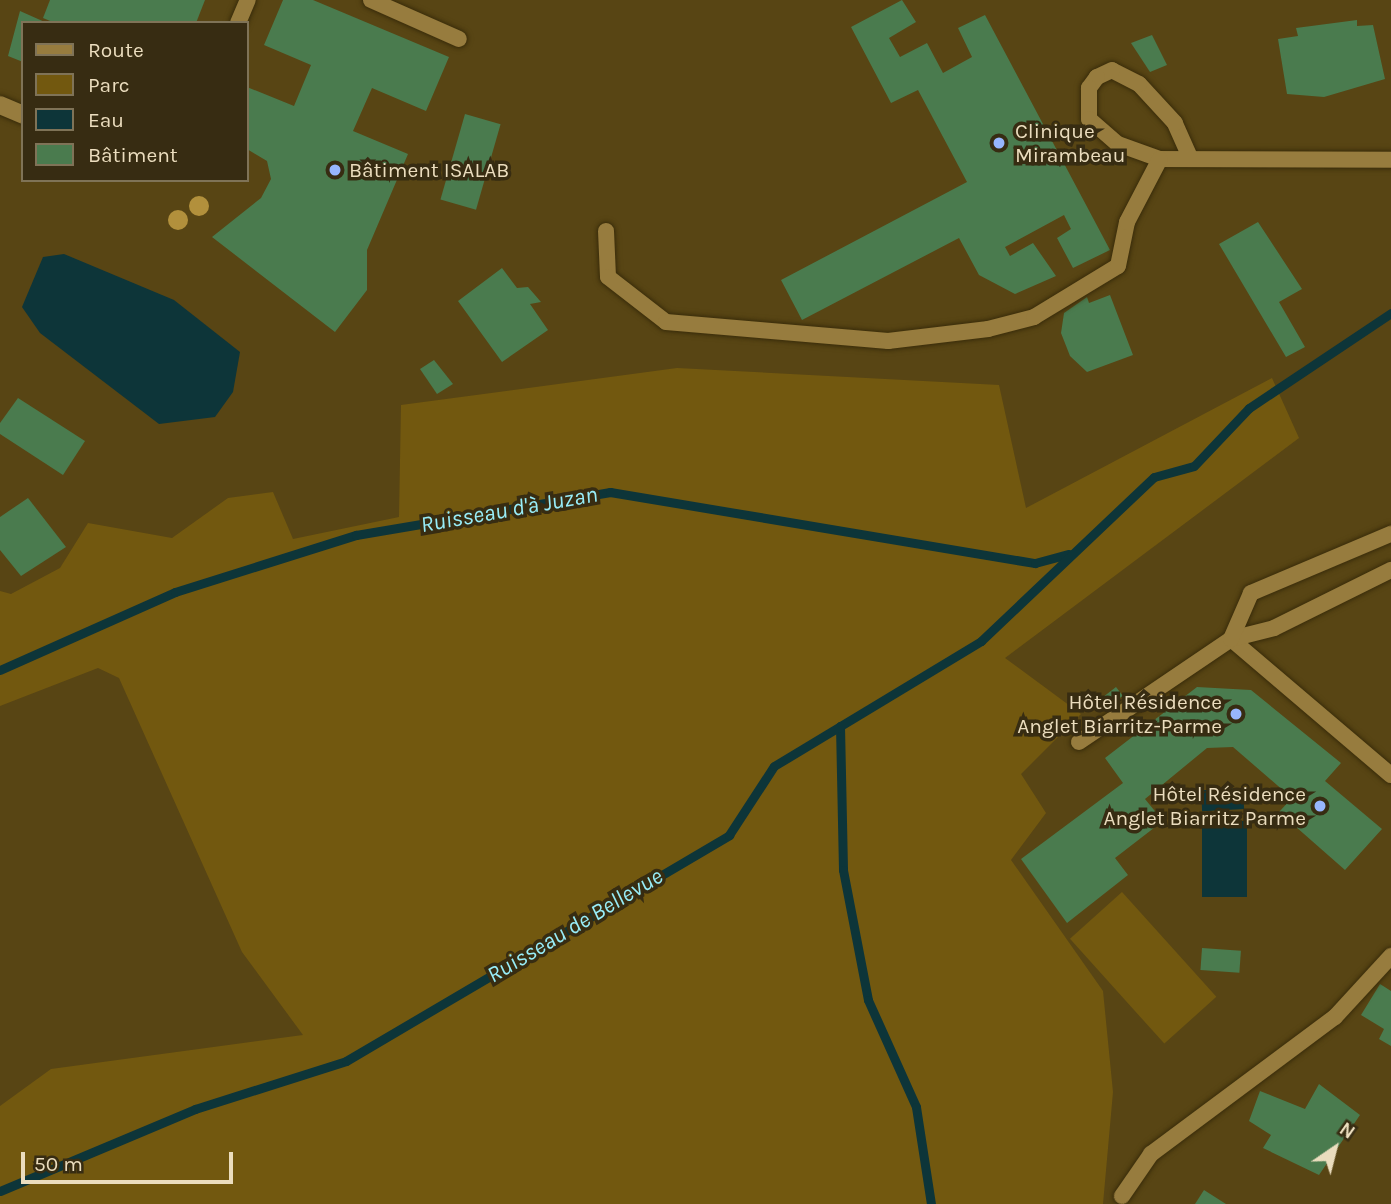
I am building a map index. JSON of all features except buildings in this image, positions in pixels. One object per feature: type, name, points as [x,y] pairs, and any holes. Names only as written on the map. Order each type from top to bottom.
[{"type":"street","points":[[0,105],[21,114]]},
{"type":"lane","points":[[239,21],[248,0]]},
{"type":"lane","points":[[371,0],[459,39]]},
{"type":"lane","points":[[1189,155],[1175,123],[1139,83],[1112,70],[1097,76],[1089,88],[1089,119],[1118,144],[1160,159],[1189,155],[1391,160]]},
{"type":"lane","points":[[606,231],[608,277],[666,322],[888,341],[988,329],[1034,317],[1118,266],[1127,222],[1160,159]]},
{"type":"lane","points":[[1231,639],[1251,593],[1391,534]]},
{"type":"lane","points":[[1079,742],[1231,639],[1274,628],[1391,570]]},
{"type":"lane","points":[[1231,639],[1391,775]]},
{"type":"lane","points":[[1122,1196],[1151,1154],[1335,1017],[1391,956]]},
{"type":"green space","points":[[677,368],[999,385],[1026,508],[1272,378],[1299,438],[1005,658],[1081,714],[1021,774],[1046,813],[1011,860],[1103,991],[1113,1092],[1103,1204],[0,1204],[0,1106],[51,1069],[303,1035],[242,952],[119,678],[98,668],[0,706],[0,591],[11,594],[60,568],[88,523],[172,538],[228,498],[273,492],[293,539],[399,517],[401,405]]},
{"type":"green space","points":[[1122,892],[1216,997],[1164,1044],[1070,939]]},
{"type":"water","points":[[64,254],[174,300],[240,352],[233,392],[215,417],[159,424],[40,333],[22,307],[43,257]]},
{"type":"water","points":[[1243,788],[1244,809],[1202,811],[1201,790]]},
{"type":"water","points":[[1202,821],[1247,821],[1247,897],[1202,897]]},
{"type":"waterway","name":"Ruisseau de Bellevue","points":[[0,1191],[195,1109],[346,1061],[729,835],[774,766],[981,641],[1154,477],[1194,466],[1249,408],[1391,313]]},
{"type":"waterway","name":"Ruisseau d'à Juzan","points":[[0,670],[175,592],[356,535],[610,492],[1035,563],[1069,554]]},
{"type":"waterway","points":[[840,726],[843,870],[868,1000],[916,1107],[931,1204]]},
{"type":"place","name":"Clinique Mirambeau","points":[[999,143]]},
{"type":"place","name":"Bâtiment ISALAB","points":[[335,170]]},
{"type":"place","name":"Hôtel Résidence Anglet Biarritz-Parme","points":[[1236,714]]},
{"type":"place","name":"Hôtel Résidence Anglet Biarritz Parme","points":[[1320,806]]}]
